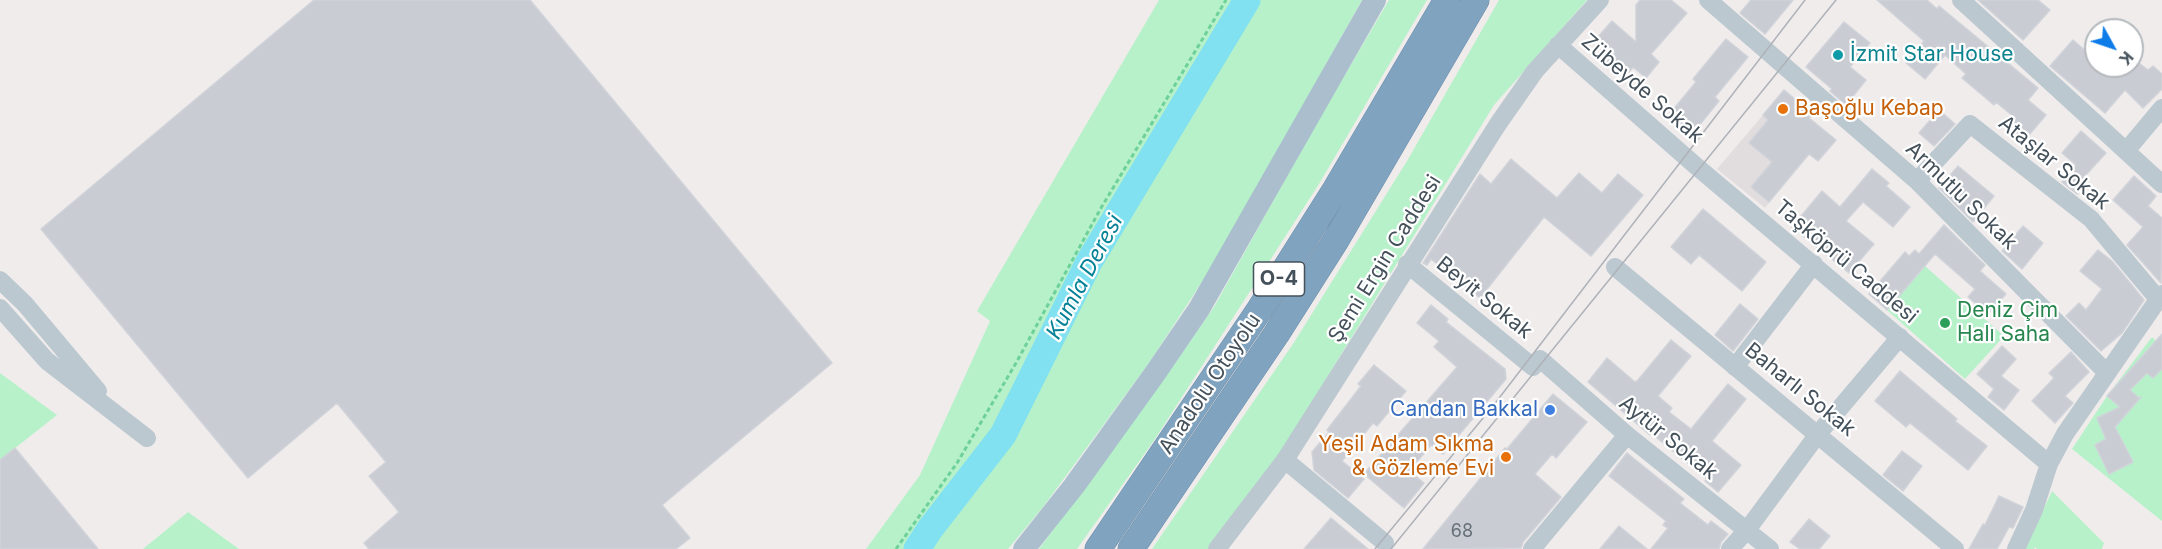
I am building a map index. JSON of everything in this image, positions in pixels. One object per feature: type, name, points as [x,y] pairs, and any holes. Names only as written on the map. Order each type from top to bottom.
[{"type":"highway","name":"Anadolu Otoyolu","points":[[1098,549],[1260,309],[1334,192],[1447,0]]},
{"type":"highway","name":"Anadolu Otoyolu","points":[[1131,549],[1313,277],[1476,0]]},
{"type":"main road","points":[[1024,549],[1088,467],[1199,309],[1375,0]]},
{"type":"street","name":"Şemi Ergin Caddesi","points":[[1217,549],[1285,460],[1407,264],[1498,124],[1535,71],[1600,0]]},
{"type":"street","name":"Armutlu Sokak","points":[[1708,0],[1917,181],[2106,372]]},
{"type":"street","points":[[1961,0],[2162,184]]},
{"type":"street","name":"Zübeyde Sokak","points":[[1558,45],[1696,166]]},
{"type":"street","points":[[2126,151],[2162,108]]},
{"type":"street","name":"Ataşlar Sokak","points":[[1917,181],[1970,124],[2091,219],[2159,302]]},
{"type":"street","name":"Taşköprü Caddesi","points":[[1696,166],[2049,464]]},
{"type":"street","name":"Beyit Sokak","points":[[1407,264],[1536,363]]},
{"type":"street","points":[[1735,367],[1814,264]]},
{"type":"street","name":"Baharlı Sokak","points":[[1615,267],[1955,549]]},
{"type":"street","points":[[0,280],[24,304],[122,419]]},
{"type":"street","points":[[2016,549],[2034,510],[2049,464],[2065,434],[2106,372],[2159,302]]},
{"type":"street","points":[[0,308],[47,361],[147,438]]},
{"type":"street","points":[[1730,549],[1747,530],[1818,434],[1900,337]]},
{"type":"street","name":"Aytür Sokak","points":[[1536,363],[1770,549]]},
{"type":"street","points":[[1532,549],[1627,435]]},
{"type":"street","points":[[1285,460],[1384,543]]},
{"type":"path","points":[[896,549],[963,453],[1016,363],[1101,208],[1226,0]]},
{"type":"shaded area","points":[[1763,115],[1809,154],[1765,208],[1717,169]]},
{"type":"green space","points":[[1159,0],[1362,0],[1217,259],[1149,363],[1043,507],[1008,549],[866,549],[920,475],[990,321],[977,311]]},
{"type":"green space","points":[[1389,0],[1427,0],[1319,184],[1155,439],[1077,549],[1039,549],[1214,307],[1319,119]]},
{"type":"green space","points":[[1499,0],[1587,0],[1494,105],[1280,454],[1210,549],[1152,549],[1293,344],[1407,161]]},
{"type":"green space","name":"Deniz Çim Halı Saha","points":[[1925,266],[2004,336],[1965,379],[1887,310]]},
{"type":"green space","points":[[2152,337],[2162,347],[2162,521],[2072,449],[2107,396]]},
{"type":"green space","points":[[0,373],[57,415],[0,460]]},
{"type":"green space","points":[[2052,491],[2104,543],[2102,549],[2037,549],[2035,547],[2025,549]]},
{"type":"green space","points":[[188,512],[239,549],[143,549]]},
{"type":"building","points":[[314,0],[530,0],[832,363],[662,505],[690,538],[676,549],[369,549],[364,543],[399,512],[369,476],[386,462],[337,403],[248,478],[41,229]]},
{"type":"building","points":[[1640,0],[1671,0],[1687,13],[1651,54],[1659,62],[1646,78],[1633,67],[1624,78],[1606,63],[1615,53],[1597,38],[1612,21],[1636,42],[1636,5]]},
{"type":"building","points":[[1751,0],[1793,0],[1765,34],[1740,13]]},
{"type":"building","points":[[1877,0],[1927,0],[1937,9],[1939,6],[2038,88],[2028,100],[2046,115],[2023,142],[2005,127],[2014,117],[1996,102],[1994,105],[1962,78],[1966,74],[1945,55],[1925,79],[1906,63],[1924,41]]},
{"type":"building","points":[[1978,0],[2038,0],[2050,10],[2023,40]]},
{"type":"building","name":"İzmit Star House","points":[[1844,22],[1870,43],[1850,67],[1866,80],[1846,105],[1830,91],[1832,89],[1806,67]]},
{"type":"building","points":[[1726,39],[1748,57],[1715,97],[1719,101],[1693,133],[1686,133],[1667,117],[1696,82],[1693,79]]},
{"type":"building","points":[[2073,40],[2084,50],[2084,78],[2144,78],[2144,67],[2148,70],[2153,66],[2162,74],[2162,89],[2143,108],[2125,90],[2105,113],[2050,66]]},
{"type":"building","points":[[1784,90],[1813,114],[1809,118],[1836,140],[1818,161],[1809,154],[1769,202],[1751,187],[1772,162],[1749,143],[1768,120],[1763,115]]},
{"type":"building","points":[[1939,110],[1955,124],[1934,146],[1919,133]]},
{"type":"building","points":[[2081,131],[2106,153],[2084,177],[2088,180],[2077,194],[2062,182],[2076,165],[2062,153]]},
{"type":"building","points":[[1511,159],[1557,198],[1579,173],[1602,193],[1618,174],[1643,195],[1591,256],[1544,217],[1480,298],[1431,259],[1427,265],[1423,263],[1480,174],[1491,184]]},
{"type":"building","points":[[1958,166],[1994,196],[1973,222],[1939,188]]},
{"type":"building","points":[[1872,169],[1889,183],[1886,186],[1910,207],[1893,227],[1863,202],[1846,221],[1874,244],[1849,273],[1792,227],[1822,191],[1840,207]]},
{"type":"building","points":[[2134,176],[2156,196],[2148,206],[2162,218],[2161,283],[2127,245],[2143,227],[2113,200]]},
{"type":"building","points":[[1703,209],[1766,262],[1742,291],[1699,255],[1691,264],[1671,247]]},
{"type":"building","points":[[1944,225],[1985,265],[1980,271],[2006,294],[1988,314],[1968,297],[1975,289],[1935,254],[1887,310],[1869,294],[1905,252],[1909,256],[1915,250],[1919,254]]},
{"type":"building","points":[[2023,226],[2043,243],[2022,269],[2002,251]]},
{"type":"building","points":[[2098,250],[2112,261],[2144,300],[2122,333],[2101,351],[2066,316],[2079,303],[2086,310],[2102,289],[2080,271]]},
{"type":"building","points":[[1740,304],[1758,319],[1733,351],[1715,335]]},
{"type":"building","points":[[1431,305],[1448,319],[1446,322],[1505,369],[1506,379],[1443,454],[1431,445],[1409,471],[1424,483],[1404,508],[1364,474],[1457,367],[1434,347],[1439,341],[1417,323]]},
{"type":"building","points":[[2162,334],[2162,369],[2153,378],[2147,373],[2130,390],[2139,398],[2141,397],[2115,427],[2133,462],[2109,474],[2095,445],[2106,439],[2097,418],[2120,407],[2107,396]]},
{"type":"building","points":[[1671,340],[1691,356],[1658,396],[1672,408],[1669,412],[1691,429],[1728,384],[1746,399],[1712,441],[1741,465],[1718,492],[1705,481],[1707,479],[1651,433],[1650,435],[1588,382],[1607,358],[1635,382]]},
{"type":"building","points":[[2002,346],[2016,359],[2001,376],[2019,390],[2004,410],[1988,397],[1994,389],[1977,374]]},
{"type":"building","points":[[2071,352],[2089,372],[2065,396],[2073,403],[2055,423],[2032,401],[2054,378],[2049,373]]},
{"type":"building","points":[[1374,365],[1406,391],[1377,426],[1373,423],[1342,461],[1364,479],[1348,498],[1314,470],[1312,452],[1329,432],[1327,430],[1361,386],[1358,384]]},
{"type":"building","points":[[1900,371],[1957,419],[1955,421],[1987,446],[1968,470],[1910,423],[1906,427],[1875,401]]},
{"type":"building","points":[[1553,394],[1587,422],[1556,458],[1552,454],[1535,474],[1561,497],[1523,542],[1521,548],[1423,549],[1505,448],[1507,449]]},
{"type":"building","points":[[15,448],[98,549],[0,549],[0,460]]},
{"type":"building","points":[[1902,451],[1922,466],[1903,491],[1883,475]]},
{"type":"building","points":[[1627,453],[1684,499],[1680,503],[1708,525],[1711,521],[1728,534],[1721,542],[1719,549],[1651,549],[1668,528],[1663,525],[1666,521],[1609,476]]},
{"type":"building","points":[[1999,496],[2023,507],[2013,528],[2009,527],[1997,549],[1969,549],[1983,524],[1985,525]]},
{"type":"building","points":[[1331,518],[1368,549],[1304,549]]},
{"type":"building","points":[[1809,519],[1830,536],[1819,549],[1800,549],[1790,542]]},
{"type":"building","points":[[1619,526],[1647,549],[1600,549]]},
{"type":"waterway","name":"Kumla Deresi","points":[[917,549],[1003,435],[1089,262],[1247,0]]},
{"type":"tram line","points":[[1375,549],[1493,406],[1805,0]]},
{"type":"tram line","points":[[1391,549],[1836,0]]},
{"type":"place","name":"İzmit Star House","points":[[1838,55]]},
{"type":"place","name":"Başoğlu Kebap","points":[[1783,109]]},
{"type":"place","name":"Deniz Çim Halı Saha","points":[[1945,323]]},
{"type":"place","name":"Candan Bakkal","points":[[1550,410]]},
{"type":"place","name":"Yeşil Adam Sıkma & Gözleme Evi","points":[[1506,457]]}]
